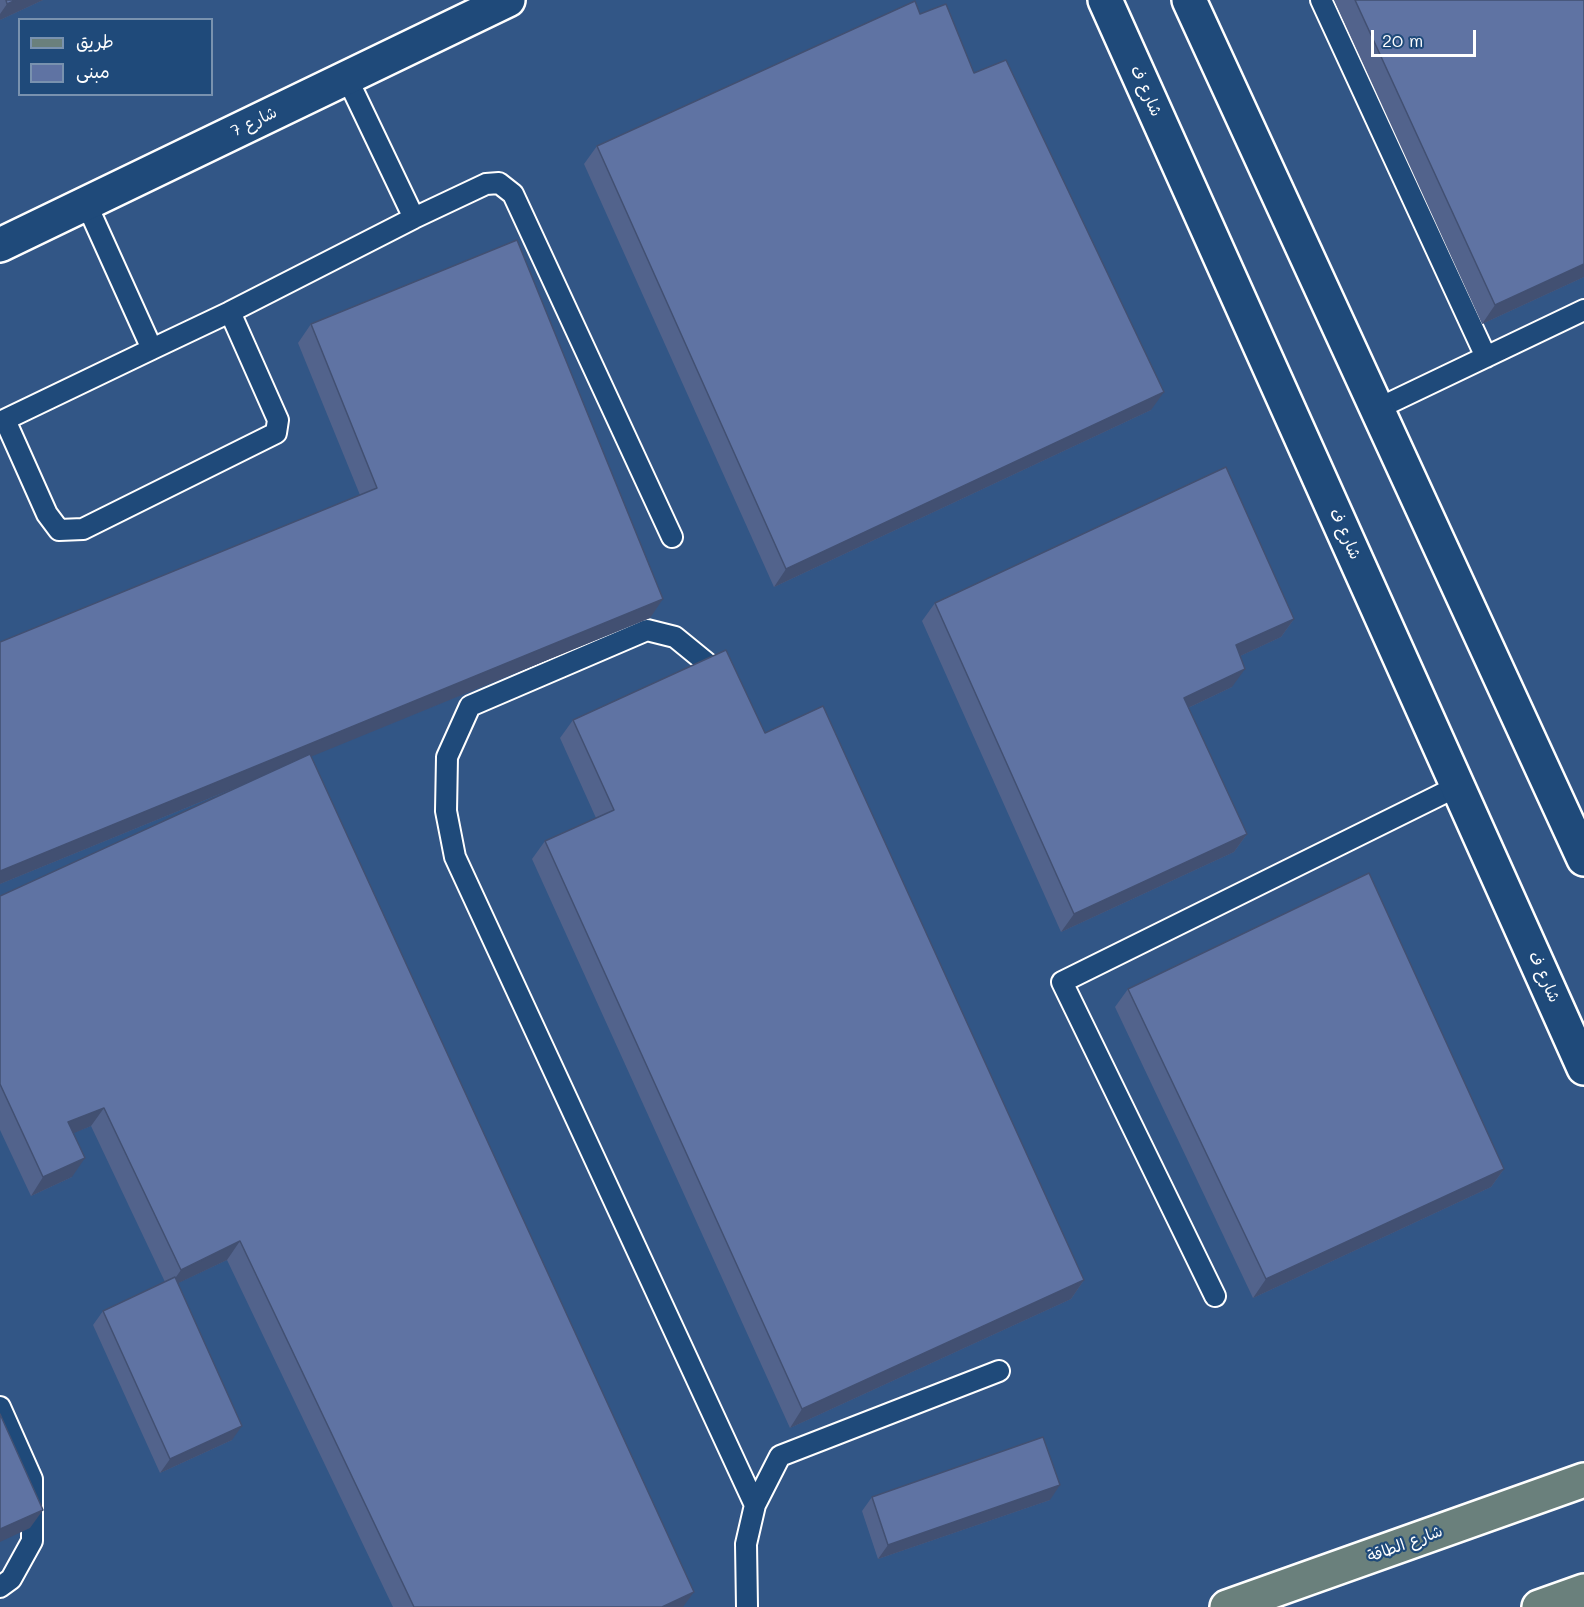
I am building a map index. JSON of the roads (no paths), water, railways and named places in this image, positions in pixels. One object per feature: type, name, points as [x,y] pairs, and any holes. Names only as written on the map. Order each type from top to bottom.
[{"type":"main road","name":"شارع الطاقة","points":[[1227,1607],[1584,1480]]},
{"type":"main road","points":[[1539,1607],[1584,1591]]},
{"type":"street","name":"شارع 7","points":[[0,245],[508,0]]},
{"type":"street","name":"شارع ف","points":[[1105,0],[1584,1068]]},
{"type":"street","points":[[1189,0],[1584,859]]},
{"type":"lane","points":[[1321,0],[1486,357]]},
{"type":"lane","points":[[346,78],[414,218]]},
{"type":"lane","points":[[230,312],[278,420],[276,433],[83,529],[59,530],[47,514],[2,421],[230,312],[414,218],[486,184],[499,183],[513,194],[672,537]]},
{"type":"lane","points":[[86,203],[152,349]]},
{"type":"lane","points":[[1377,409],[1584,310]]},
{"type":"lane","points":[[739,690],[675,637],[647,630],[470,706],[447,757],[446,811],[455,856],[755,1505]]},
{"type":"lane","points":[[1215,1296],[1062,982],[1458,786]]},
{"type":"lane","points":[[747,1607],[746,1544],[755,1505],[780,1456],[999,1371]]},
{"type":"lane","points":[[0,1407],[32,1479],[32,1541],[11,1579],[0,1587]]}]
